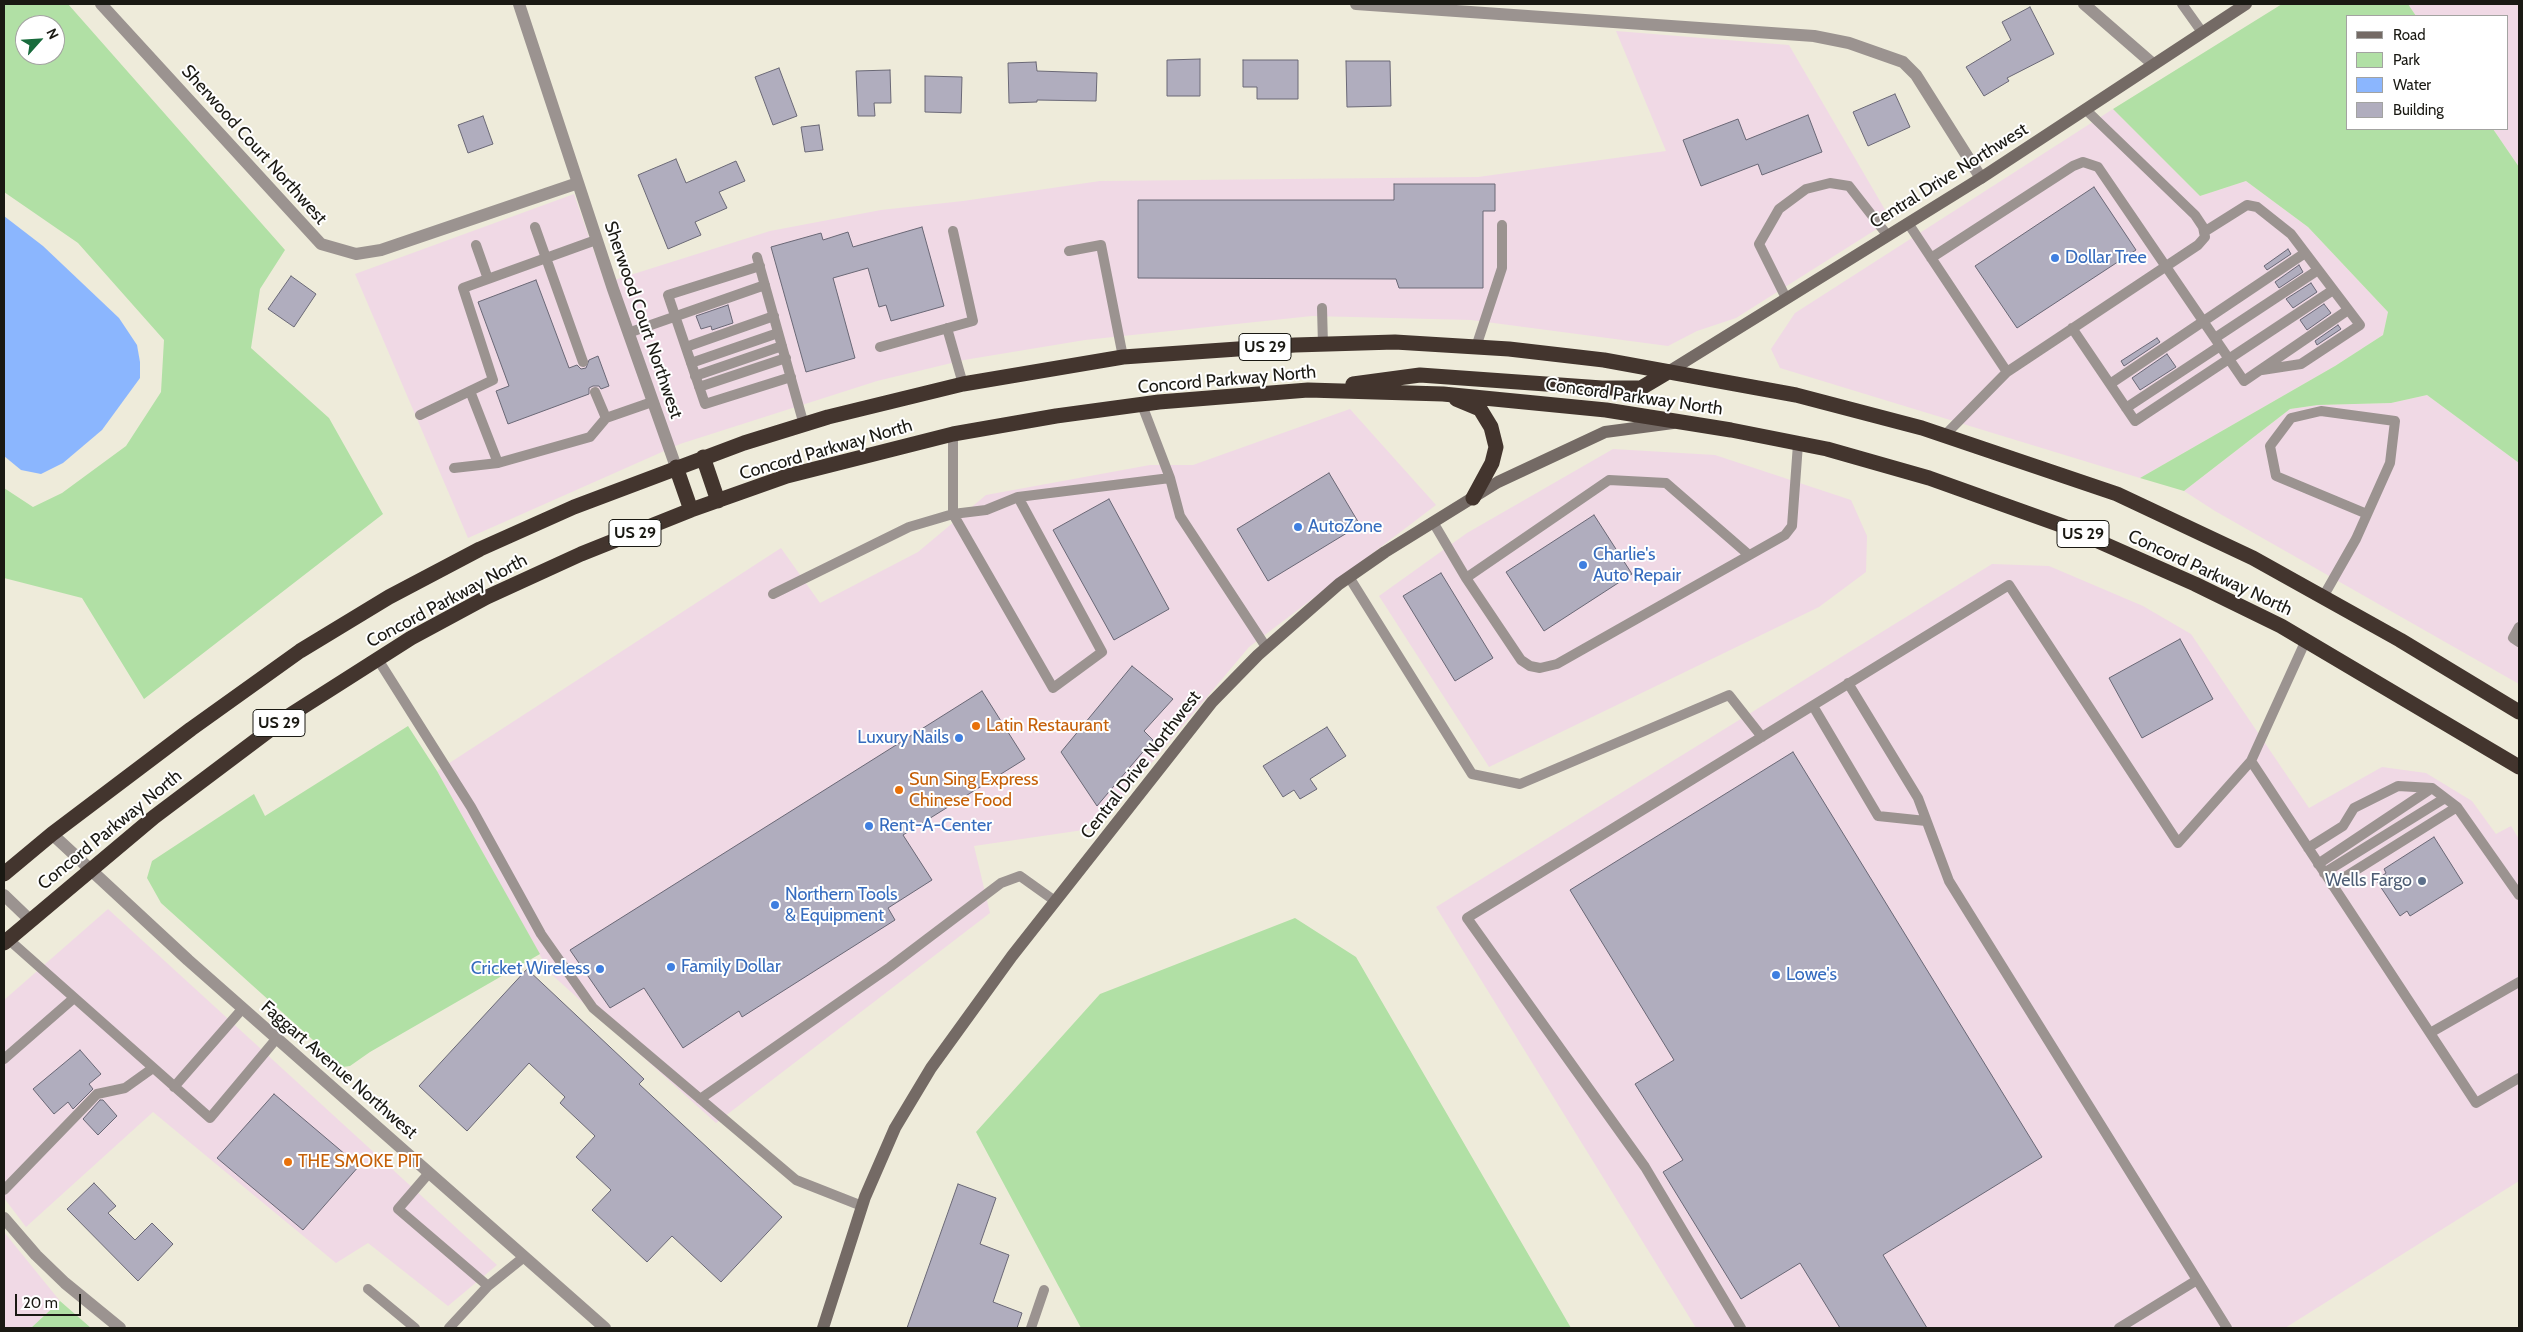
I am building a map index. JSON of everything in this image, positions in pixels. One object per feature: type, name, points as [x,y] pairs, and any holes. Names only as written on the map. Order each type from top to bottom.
[{"type":"highway","name":"Concord Parkway North","points":[[4,874],[52,834],[191,728],[284,662],[389,597],[489,545],[574,507],[676,467],[804,425],[963,384],[1123,357],[1323,344],[1395,342],[1476,347],[1594,359],[1796,395],[1945,436],[2117,494],[2253,558],[2400,640],[2519,712]]},
{"type":"highway","points":[[1308,390],[1420,375],[1602,388],[1641,388],[1668,372]]},
{"type":"highway","name":"Concord Parkway North","points":[[6,941],[154,817],[287,717],[377,658],[487,597],[581,554],[691,510],[787,476],[953,434],[1056,416],[1142,404],[1308,390],[1443,394],[1581,407],[1683,422],[1798,444],[1928,478],[2066,527],[2195,584],[2306,640],[2519,767]]},
{"type":"highway","points":[[1443,394],[1480,409],[1491,427],[1496,446],[1492,463],[1472,498]]},
{"type":"highway","points":[[703,458],[718,501]]},
{"type":"highway","points":[[676,467],[691,510]]},
{"type":"street","name":"Sherwood Court Northwest","points":[[101,4],[321,244],[356,254],[381,250],[578,183]]},
{"type":"street","name":"Sherwood Court Northwest","points":[[519,4],[596,240],[676,467]]},
{"type":"street","points":[[1356,4],[1814,36],[1849,43],[1902,62],[1916,75],[1981,178]]},
{"type":"street","points":[[2084,4],[2153,64]]},
{"type":"street","name":"Central Drive Northwest","points":[[1668,372],[1981,178],[2246,4]]},
{"type":"street","name":"Central Drive Northwest","points":[[823,1328],[862,1206],[895,1128],[931,1068],[1055,901],[1212,702],[1266,647],[1348,577],[1498,482],[1605,432],[1683,422]]},
{"type":"street","name":"Faggart Avenue Northwest","points":[[52,834],[243,1008],[605,1328]]},
{"type":"street","points":[[4,895],[30,920]]},
{"type":"street","points":[[4,1218],[47,1266],[120,1328]]},
{"type":"lane","points":[[2182,4],[2202,32]]},
{"type":"lane","points":[[1945,436],[2007,372],[2198,245],[2205,237],[2203,226],[2195,215],[2085,109]]},
{"type":"lane","points":[[1931,258],[2072,166],[2083,162],[2098,167],[2244,381],[2348,310]]},
{"type":"lane","points":[[1786,298],[1759,244],[1778,208],[1806,190],[1830,183],[1849,186],[1888,236]]},
{"type":"lane","points":[[2204,232],[2247,205],[2257,207],[2290,234],[2360,325],[2301,364],[2259,371]]},
{"type":"lane","points":[[1908,223],[2007,372]]},
{"type":"lane","points":[[1476,347],[1502,268],[1502,225]]},
{"type":"lane","points":[[535,227],[583,362]]},
{"type":"lane","points":[[880,347],[973,321],[954,231]]},
{"type":"lane","points":[[420,415],[493,380],[463,288],[596,240]]},
{"type":"lane","points":[[476,245],[488,279]]},
{"type":"lane","points":[[1069,251],[1101,245],[1123,357]]},
{"type":"lane","points":[[2110,384],[2305,253]]},
{"type":"lane","points":[[791,376],[705,404],[668,295],[758,261],[786,358],[791,376],[804,425]]},
{"type":"lane","points":[[2126,408],[2318,270]]},
{"type":"lane","points":[[628,332],[765,285]]},
{"type":"lane","points":[[2072,328],[2135,421],[2333,290]]},
{"type":"lane","points":[[1322,308],[1323,344]]},
{"type":"lane","points":[[686,347],[774,316]]},
{"type":"lane","points":[[947,328],[963,384]]},
{"type":"lane","points":[[691,363],[778,333]]},
{"type":"lane","points":[[695,376],[782,346]]},
{"type":"lane","points":[[699,388],[786,358]]},
{"type":"lane","points":[[470,391],[498,463]]},
{"type":"lane","points":[[595,392],[606,418]]},
{"type":"lane","points":[[454,468],[498,463],[590,438],[606,418],[652,402]]},
{"type":"lane","points":[[1142,404],[1170,478],[1180,516],[1266,647]]},
{"type":"lane","points":[[2323,597],[2356,539],[2390,463],[2395,421],[2320,411],[2291,418],[2270,446],[2276,476],[2367,514]]},
{"type":"lane","points":[[953,434],[953,514],[1052,688],[1102,652],[1018,497]]},
{"type":"lane","points":[[1433,522],[1466,578],[1521,660],[1530,666],[1540,668],[1557,664],[1785,535],[1792,526],[1798,444]]},
{"type":"lane","points":[[773,594],[909,527],[953,514],[986,510],[1018,497],[1170,478]]},
{"type":"lane","points":[[1466,578],[1609,480],[1666,483],[1749,555]]},
{"type":"lane","points":[[1348,577],[1472,774],[1520,784],[1729,695],[1762,737]]},
{"type":"lane","points":[[1741,1328],[1645,1168],[1467,918],[2009,585],[2178,843],[2250,761],[2306,640]]},
{"type":"lane","points":[[2519,627],[2512,638],[2519,642]]},
{"type":"lane","points":[[377,658],[471,807],[541,934],[593,1008],[796,1180],[862,1206]]},
{"type":"lane","points":[[1848,683],[1918,798],[1954,889],[2227,1328]]},
{"type":"lane","points":[[1813,706],[1878,816],[1926,821]]},
{"type":"lane","points":[[2250,761],[2476,1103],[2519,1078]]},
{"type":"lane","points":[[2308,848],[2343,826],[2354,808],[2398,786],[2432,788],[2457,807],[2485,844],[2519,895]]},
{"type":"lane","points":[[2318,864],[2432,788]]},
{"type":"lane","points":[[2324,873],[2445,798]]},
{"type":"lane","points":[[2332,885],[2457,807]]},
{"type":"lane","points":[[700,1099],[890,966],[1001,882],[1020,876],[1055,901]]},
{"type":"lane","points":[[6,941],[74,998],[210,1118],[277,1038]]},
{"type":"lane","points":[[2430,1033],[2519,982]]},
{"type":"lane","points":[[4,1059],[74,998]]},
{"type":"lane","points":[[174,1087],[243,1008]]},
{"type":"lane","points":[[4,1190],[97,1094],[125,1088],[153,1068]]},
{"type":"lane","points":[[429,1173],[398,1209],[488,1286]]},
{"type":"lane","points":[[449,1328],[488,1286],[524,1257]]},
{"type":"lane","points":[[2119,1328],[2197,1280]]},
{"type":"lane","points":[[368,1289],[415,1328]]},
{"type":"lane","points":[[1031,1328],[1044,1290]]},
{"type":"shaded area","points":[[2408,4],[2519,4],[2519,167],[2494,130],[2508,130],[2508,15],[2415,15]]},
{"type":"shaded area","points":[[1616,31],[1789,45],[1891,220],[1736,318],[1697,331],[1668,346],[1471,320],[1312,316],[1085,340],[964,360],[877,381],[680,444],[468,538],[355,274],[574,194],[605,283],[770,231],[881,210],[963,201],[1100,181],[1478,177],[1666,151]]},
{"type":"shaded area","points":[[2113,109],[2200,196],[2246,181],[2308,227],[2388,312],[2383,335],[2335,366],[2140,478],[1780,368],[1771,349],[1795,313]]},
{"type":"shaded area","points":[[2427,395],[2519,463],[2519,684],[2215,511],[2184,491],[2290,409],[2318,405],[2391,403]]},
{"type":"shaded area","points":[[1350,409],[1436,505],[1249,647],[1097,828],[974,846],[990,913],[716,1123],[550,973],[437,771],[781,548],[820,603],[918,552],[986,495],[1150,465],[1193,465]]},
{"type":"shaded area","points":[[1613,449],[1715,455],[1851,500],[1867,536],[1866,572],[1819,607],[1489,767],[1379,596],[1467,533]]},
{"type":"shaded area","points":[[1992,564],[2049,566],[2143,606],[2191,634],[2309,808],[2382,767],[2426,773],[2472,801],[2496,834],[2511,826],[2519,839],[2519,1181],[2285,1328],[1696,1328],[1436,907]]},
{"type":"shaded area","points":[[108,909],[497,1265],[448,1306],[368,1243],[336,1263],[153,1112],[26,1227],[4,1198],[4,1000]]},
{"type":"shaded area","points":[[4,1232],[60,1301],[31,1328],[4,1328]]},
{"type":"green space","points":[[4,4],[68,4],[285,250],[260,289],[251,348],[329,418],[383,514],[144,699],[82,598],[4,578],[4,488],[33,507],[62,493],[126,446],[161,392],[164,340],[78,243],[4,192]]},
{"type":"green space","points":[[2282,4],[2408,4],[2415,15],[2346,15],[2346,130],[2494,130],[2519,167],[2519,463],[2427,395],[2391,403],[2318,405],[2290,409],[2184,491],[2140,478],[2335,366],[2383,335],[2388,312],[2308,227],[2246,181],[2200,196],[2113,109]]},
{"type":"green space","points":[[408,726],[437,771],[540,954],[370,1052],[350,1066],[343,1067],[161,903],[147,878],[152,861],[254,794],[265,816]]},
{"type":"green space","points":[[1295,918],[1356,957],[1571,1328],[1081,1328],[976,1132],[1100,994]]},
{"type":"green space","points":[[60,1301],[91,1328],[31,1328]]},
{"type":"water","points":[[4,216],[43,246],[119,318],[137,345],[140,362],[140,378],[102,430],[63,463],[41,474],[21,470],[4,456]]},
{"type":"building","points":[[2030,7],[2054,54],[2007,78],[2009,81],[1984,96],[1966,67],[2011,40],[2002,22]]},
{"type":"building","points":[[1200,59],[1200,96],[1167,96],[1167,60]]},
{"type":"building","points":[[1243,60],[1298,60],[1298,99],[1257,99],[1257,87],[1243,87]]},
{"type":"building","points":[[1346,61],[1390,61],[1391,106],[1347,107]]},
{"type":"building","points":[[1036,62],[1037,71],[1097,73],[1096,101],[1037,100],[1037,102],[1009,103],[1008,63]]},
{"type":"building","points":[[779,68],[797,116],[773,125],[755,77]]},
{"type":"building","points":[[890,70],[891,103],[874,103],[875,116],[858,116],[856,71]]},
{"type":"building","points":[[925,76],[962,77],[961,113],[925,112]]},
{"type":"building","points":[[1895,94],[1910,127],[1868,146],[1853,112]]},
{"type":"building","points":[[1808,115],[1822,152],[1762,175],[1758,164],[1701,186],[1683,140],[1738,119],[1746,140]]},
{"type":"building","points":[[483,116],[493,144],[468,153],[458,125]]},
{"type":"building","points":[[819,125],[823,150],[805,152],[801,127]]},
{"type":"building","points":[[676,159],[686,183],[736,161],[745,181],[719,192],[727,208],[695,222],[701,235],[668,249],[638,175]]},
{"type":"building","points":[[1394,184],[1495,184],[1495,211],[1483,211],[1483,288],[1399,288],[1396,279],[1138,278],[1138,200],[1394,200]]},
{"type":"building","name":"Dollar Tree","points":[[2094,187],[2136,250],[2017,328],[1975,266]]},
{"type":"building","points":[[922,227],[944,306],[891,321],[886,305],[879,307],[868,268],[833,278],[855,358],[806,372],[771,247],[821,233],[823,240],[848,232],[853,247]]},
{"type":"building","points":[[2288,249],[2291,254],[2267,270],[2264,266]]},
{"type":"building","points":[[2299,265],[2303,272],[2279,288],[2275,282]]},
{"type":"building","points":[[291,276],[316,294],[294,327],[268,309]]},
{"type":"building","points":[[536,280],[569,368],[577,365],[581,369],[586,368],[589,360],[598,356],[609,386],[601,389],[599,386],[593,386],[589,388],[589,394],[508,424],[496,391],[509,386],[478,302]]},
{"type":"building","points":[[2311,283],[2317,292],[2293,308],[2286,299]]},
{"type":"building","points":[[2324,304],[2331,313],[2307,330],[2300,320]]},
{"type":"building","points":[[728,305],[733,323],[712,330],[711,326],[701,329],[696,316]]},
{"type":"building","points":[[2338,325],[2341,329],[2317,345],[2315,341]]},
{"type":"building","points":[[2157,338],[2160,342],[2124,366],[2121,361]]},
{"type":"building","points":[[2167,354],[2176,367],[2140,390],[2132,378]]},
{"type":"building","name":"AutoZone","points":[[1329,473],[1360,525],[1268,581],[1237,529]]},
{"type":"building","points":[[1109,499],[1169,609],[1114,640],[1053,530]]},
{"type":"building","points":[[1594,515],[1632,574],[1544,631],[1506,572]]},
{"type":"building","points":[[1441,573],[1493,658],[1455,681],[1403,596]]},
{"type":"building","points":[[2180,639],[2213,699],[2142,738],[2109,678]]},
{"type":"building","points":[[1132,666],[1173,699],[1144,731],[1153,740],[1097,806],[1061,752]]},
{"type":"building","points":[[982,691],[1025,759],[903,835],[932,880],[888,908],[895,920],[742,1017],[739,1011],[683,1048],[644,988],[610,1008],[570,950]]},
{"type":"building","points":[[1327,727],[1346,756],[1310,779],[1317,789],[1300,799],[1294,790],[1283,797],[1263,766]]},
{"type":"building","name":"Lowe's","points":[[1793,752],[2042,1157],[1883,1255],[1927,1328],[1840,1328],[1800,1263],[1741,1299],[1663,1172],[1683,1160],[1635,1084],[1674,1060],[1570,890]]},
{"type":"building","points":[[2434,837],[2463,883],[2410,916],[2407,911],[2400,916],[2376,880],[2386,873],[2384,869]]},
{"type":"building","points":[[527,969],[644,1079],[639,1084],[782,1217],[721,1282],[672,1236],[647,1262],[592,1210],[611,1190],[576,1157],[595,1136],[560,1103],[565,1097],[529,1063],[467,1131],[419,1086]]},
{"type":"building","points":[[80,1050],[101,1074],[89,1084],[93,1089],[73,1109],[68,1102],[54,1114],[33,1089]]},
{"type":"building","name":"THE SMOKE PIT","points":[[274,1094],[359,1166],[303,1230],[217,1158]]},
{"type":"building","points":[[100,1100],[103,1100],[117,1116],[98,1135],[83,1119]]},
{"type":"building","points":[[94,1183],[116,1206],[108,1213],[135,1240],[152,1223],[173,1244],[138,1281],[67,1209]]},
{"type":"building","points":[[958,1184],[996,1198],[980,1244],[1009,1255],[993,1302],[1022,1313],[1017,1328],[907,1328]]},
{"type":"place","name":"Dollar Tree","points":[[2055,258]]},
{"type":"place","name":"AutoZone","points":[[1298,527]]},
{"type":"place","name":"Charlie's Auto Repair","points":[[1583,565]]},
{"type":"place","name":"Latin Restaurant","points":[[976,726]]},
{"type":"place","name":"Luxury Nails","points":[[959,738]]},
{"type":"place","name":"Sun Sing Express Chinese Food","points":[[899,790]]},
{"type":"place","name":"Rent-A-Center","points":[[869,826]]},
{"type":"place","name":"Wells Fargo","points":[[2422,881]]},
{"type":"place","name":"Northern Tools & Equipment","points":[[775,905]]},
{"type":"place","name":"Family Dollar","points":[[671,967]]},
{"type":"place","name":"Cricket Wireless","points":[[600,969]]},
{"type":"place","name":"Lowe's","points":[[1776,975]]},
{"type":"place","name":"THE SMOKE PIT","points":[[288,1162]]}]
